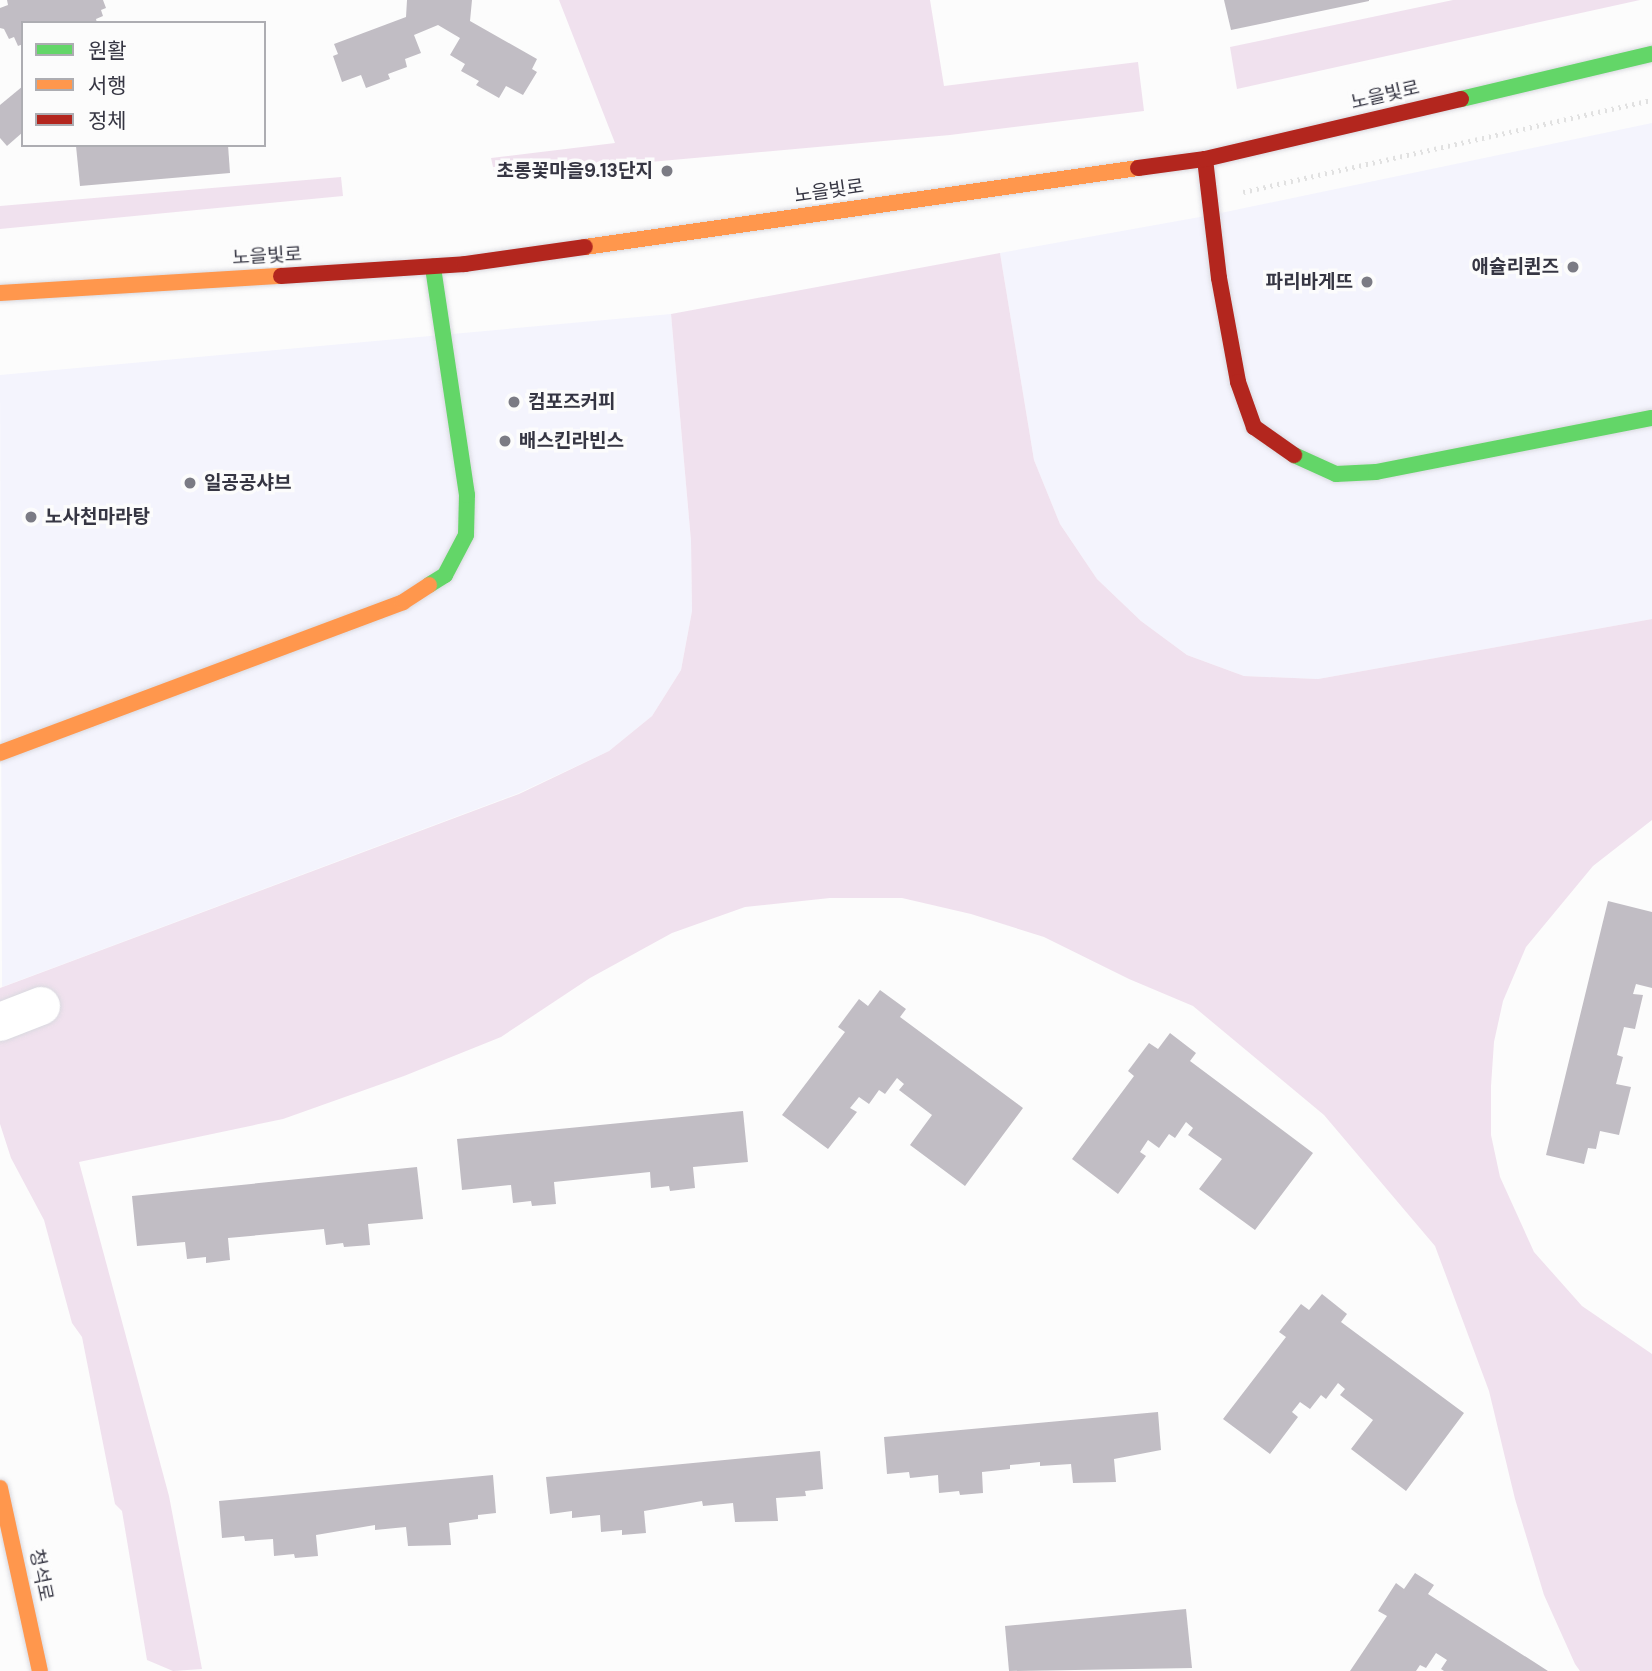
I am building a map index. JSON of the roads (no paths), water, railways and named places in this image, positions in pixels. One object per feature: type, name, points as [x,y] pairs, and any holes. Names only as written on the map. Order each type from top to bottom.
[{"type":"street","name":"노을빛로","points":[[0,293],[433,267],[1205,159],[1652,54]]},
{"type":"street","points":[[1205,159],[1231,350],[1245,405],[1254,427],[1304,462],[1336,474],[1376,472],[1652,418]]},
{"type":"street","points":[[0,753],[403,602],[445,575],[466,535],[467,495],[433,267]]},
{"type":"street","points":[[0,1022],[41,1006]]},
{"type":"street","name":"청석로","points":[[0,1488],[40,1671]]},
{"type":"place","name":"초롱꽃마을9.13단지","points":[[667,171]]},
{"type":"place","name":"애슐리퀸즈","points":[[1573,267]]},
{"type":"place","name":"파리바게뜨","points":[[1367,282]]},
{"type":"place","name":"컴포즈커피","points":[[514,402]]},
{"type":"place","name":"배스킨라빈스","points":[[505,441]]},
{"type":"place","name":"일공공샤브","points":[[190,483]]},
{"type":"place","name":"노사천마라탕","points":[[31,517]]}]
